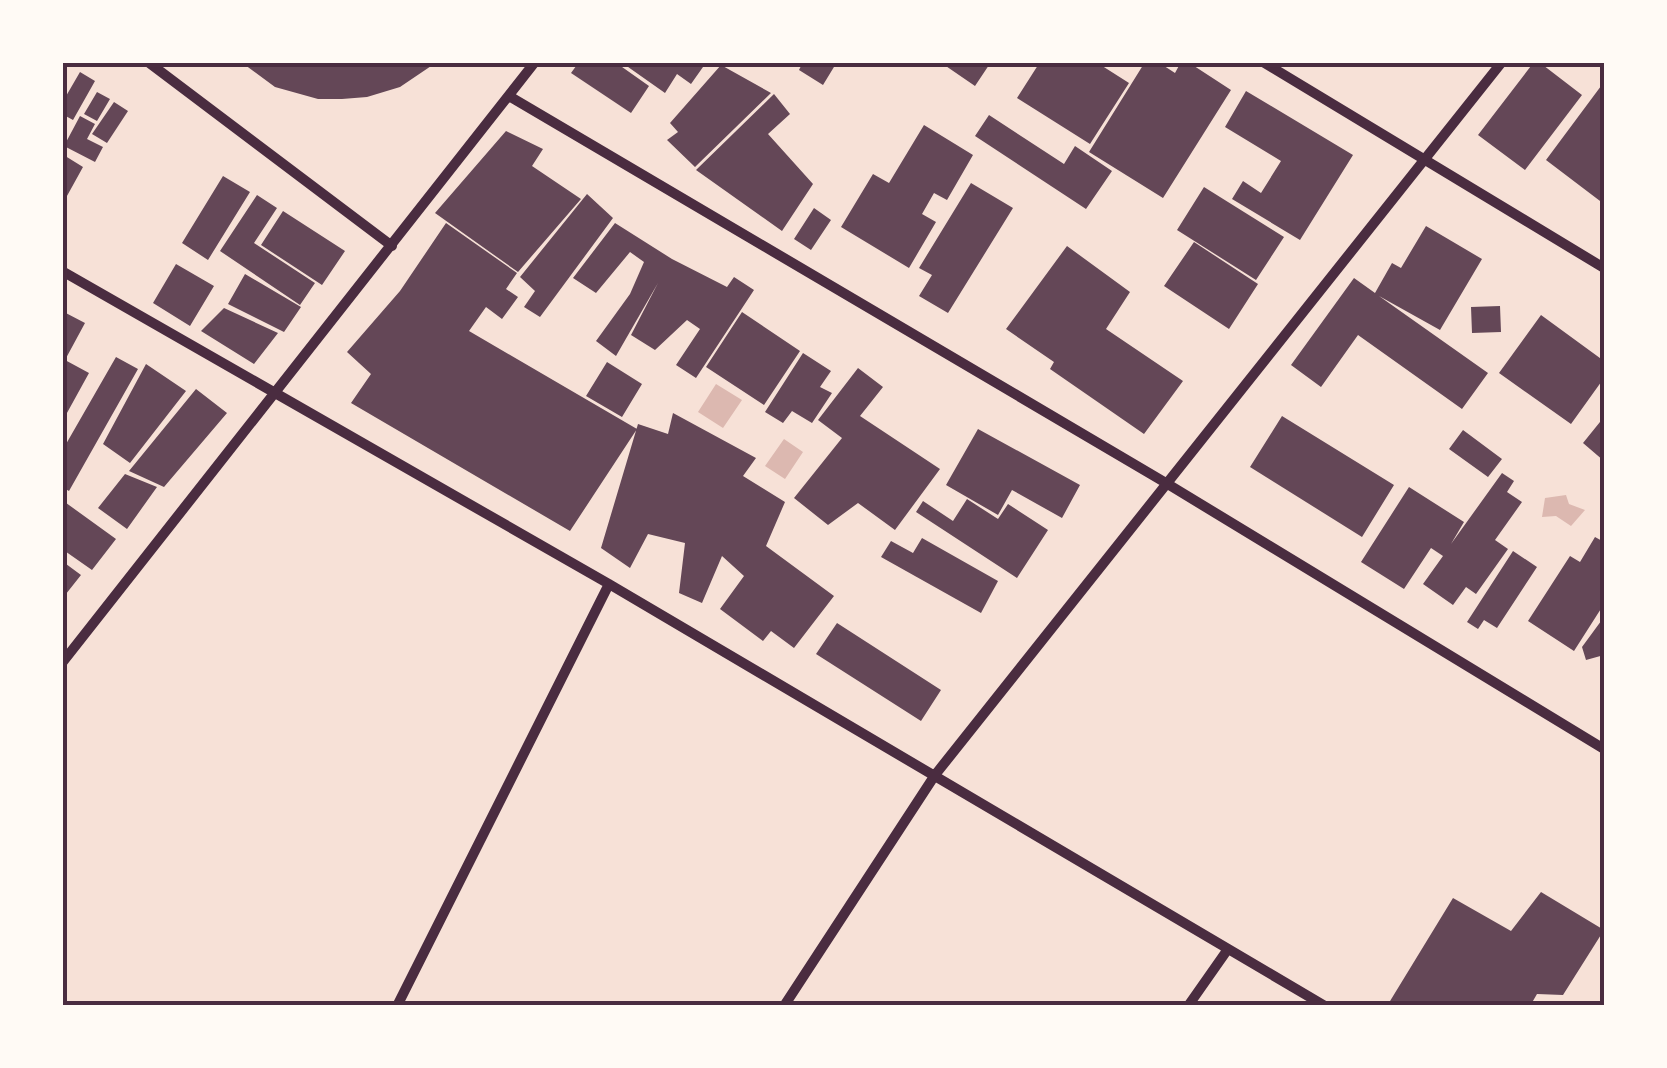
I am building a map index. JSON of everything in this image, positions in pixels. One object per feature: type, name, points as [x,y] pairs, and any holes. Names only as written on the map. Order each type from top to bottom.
[{"type":"street","points":[[148,62],[392,246]]},
{"type":"street","points":[[62,663],[535,62]]},
{"type":"street","points":[[1263,62],[1604,268]]},
{"type":"street","points":[[784,1006],[935,775],[1502,62]]},
{"type":"street","points":[[509,96],[1166,483],[1604,748]]},
{"type":"street","points":[[62,271],[609,584],[1325,1006]]},
{"type":"street","points":[[397,1006],[609,584]]},
{"type":"street","points":[[1188,1006],[1228,949]]},
{"type":"shaded area","points":[[716,384],[742,400],[723,428],[698,412]]},
{"type":"shaded area","points":[[784,439],[803,452],[785,479],[765,466]]},
{"type":"shaded area","points":[[1566,495],[1569,504],[1585,510],[1571,526],[1556,516],[1542,517],[1545,498]]},
{"type":"building","points":[[241,62],[437,62],[400,87],[367,97],[318,99],[275,87]]},
{"type":"building","points":[[579,62],[615,62],[649,86],[631,113],[571,73]]},
{"type":"building","points":[[621,62],[697,62],[703,67],[691,84],[677,74],[665,93]]},
{"type":"building","points":[[803,62],[837,62],[823,85],[799,70]]},
{"type":"building","points":[[940,62],[991,62],[975,86]]},
{"type":"building","points":[[1040,62],[1096,62],[1129,83],[1090,144],[1017,98]]},
{"type":"building","points":[[1145,62],[1158,62],[1175,73],[1181,62],[1188,62],[1231,90],[1163,198],[1089,152]]},
{"type":"building","points":[[1534,62],[1582,95],[1525,170],[1478,135]]},
{"type":"building","points":[[721,65],[771,93],[695,167],[667,140],[678,132],[670,123]]},
{"type":"building","points":[[80,72],[95,81],[73,120],[62,114],[62,103]]},
{"type":"building","points":[[1604,82],[1603,157],[1604,204],[1546,160]]},
{"type":"building","points":[[1246,91],[1353,155],[1300,240],[1232,199],[1243,181],[1261,193],[1281,161],[1225,127]]},
{"type":"building","points":[[97,92],[110,99],[97,121],[84,114]]},
{"type":"building","points":[[774,94],[790,114],[768,134],[813,184],[782,231],[696,170]]},
{"type":"building","points":[[114,102],[128,111],[107,143],[92,134]]},
{"type":"building","points":[[989,115],[1064,164],[1075,146],[1112,171],[1086,209],[975,136]]},
{"type":"building","points":[[80,116],[95,124],[87,139],[103,147],[95,162],[64,146]]},
{"type":"building","points":[[924,125],[973,155],[947,200],[934,193],[922,214],[936,222],[909,268],[841,227],[873,174],[889,183]]},
{"type":"building","points":[[506,131],[543,149],[532,166],[581,199],[518,272],[435,213]]},
{"type":"building","points":[[62,154],[83,167],[62,205]]},
{"type":"building","points":[[223,176],[250,192],[208,260],[182,243]]},
{"type":"building","points":[[971,183],[1013,208],[948,313],[919,296],[932,275],[919,268]]},
{"type":"building","points":[[1204,187],[1284,237],[1256,280],[1177,230]]},
{"type":"building","points":[[587,194],[613,218],[540,317],[524,307],[535,291],[520,277]]},
{"type":"building","points":[[257,195],[277,208],[254,243],[315,283],[300,305],[220,251]]},
{"type":"building","points":[[814,208],[831,220],[811,250],[794,239]]},
{"type":"building","points":[[283,211],[345,251],[322,285],[261,245]]},
{"type":"building","points":[[446,223],[517,273],[506,289],[518,297],[502,319],[486,307],[469,331],[637,429],[570,531],[351,403],[371,374],[347,352],[400,291]]},
{"type":"building","points":[[615,223],[727,287],[734,277],[754,290],[696,378],[676,365],[700,329],[687,320],[655,350],[631,335],[658,283],[616,356],[596,341],[630,294],[644,262],[630,252],[596,293],[573,278]]},
{"type":"building","points":[[1426,226],[1482,259],[1440,330],[1379,296],[1488,373],[1462,409],[1358,335],[1321,387],[1291,365],[1354,278],[1375,293],[1392,263],[1401,268]]},
{"type":"building","points":[[1194,242],[1258,284],[1229,329],[1164,286]]},
{"type":"building","points":[[1067,246],[1130,292],[1106,329],[1183,381],[1144,434],[1050,369],[1054,362],[1006,329]]},
{"type":"building","points":[[176,264],[214,286],[190,326],[153,303]]},
{"type":"building","points":[[245,274],[301,307],[284,332],[228,304]]},
{"type":"building","points":[[1500,306],[1501,332],[1472,333],[1471,307]]},
{"type":"building","points":[[224,308],[278,333],[254,364],[201,331]]},
{"type":"building","points":[[62,311],[85,323],[65,360],[89,373],[62,422]]},
{"type":"building","points":[[742,312],[800,351],[764,405],[706,367]]},
{"type":"building","points":[[1541,315],[1604,361],[1604,378],[1571,424],[1499,373]]},
{"type":"building","points":[[803,353],[831,371],[820,387],[832,393],[812,423],[792,411],[783,423],[765,412]]},
{"type":"building","points":[[116,357],[138,369],[69,491],[62,487],[62,451]]},
{"type":"building","points":[[607,362],[642,384],[622,417],[586,396]]},
{"type":"building","points":[[146,364],[186,391],[130,463],[103,444]]},
{"type":"building","points":[[858,368],[883,387],[860,416],[940,469],[895,530],[858,503],[828,525],[794,498],[842,438],[818,420]]},
{"type":"building","points":[[196,389],[227,413],[164,487],[129,471]]},
{"type":"building","points":[[673,413],[756,458],[743,476],[785,502],[766,546],[834,596],[794,648],[771,631],[763,641],[720,609],[744,576],[722,556],[702,603],[679,593],[685,543],[648,534],[630,568],[601,548],[638,424],[668,434]]},
{"type":"building","points":[[1282,416],[1394,485],[1362,537],[1250,467]]},
{"type":"building","points":[[1604,417],[1604,461],[1583,443]]},
{"type":"building","points":[[978,429],[1080,485],[1062,518],[1012,490],[998,515],[946,485]]},
{"type":"building","points":[[1463,430],[1502,459],[1488,477],[1449,449]]},
{"type":"building","points":[[1502,473],[1514,481],[1507,492],[1522,502],[1495,540],[1508,549],[1476,594],[1466,587],[1453,605],[1423,584],[1443,556],[1431,548],[1404,589],[1361,562],[1409,487],[1464,522],[1451,544]]},
{"type":"building","points":[[125,474],[157,487],[127,529],[98,508]]},
{"type":"building","points":[[967,499],[998,519],[1008,504],[1048,530],[1017,578],[916,512],[923,501],[953,521]]},
{"type":"building","points":[[62,500],[116,539],[92,570],[62,549]]},
{"type":"building","points":[[1595,537],[1604,542],[1604,604],[1574,651],[1528,621],[1570,556],[1580,562]]},
{"type":"building","points":[[922,538],[998,581],[981,613],[881,557],[891,541],[913,553]]},
{"type":"building","points":[[1513,551],[1537,567],[1497,628],[1484,620],[1478,629],[1467,622]]},
{"type":"building","points":[[62,561],[81,575],[62,599]]},
{"type":"building","points":[[1604,617],[1604,655],[1586,660],[1582,647]]},
{"type":"building","points":[[837,623],[941,690],[921,721],[816,654]]},
{"type":"building","points":[[1541,892],[1604,930],[1563,995],[1537,994],[1530,1006],[1387,1006],[1453,898],[1511,931]]}]
